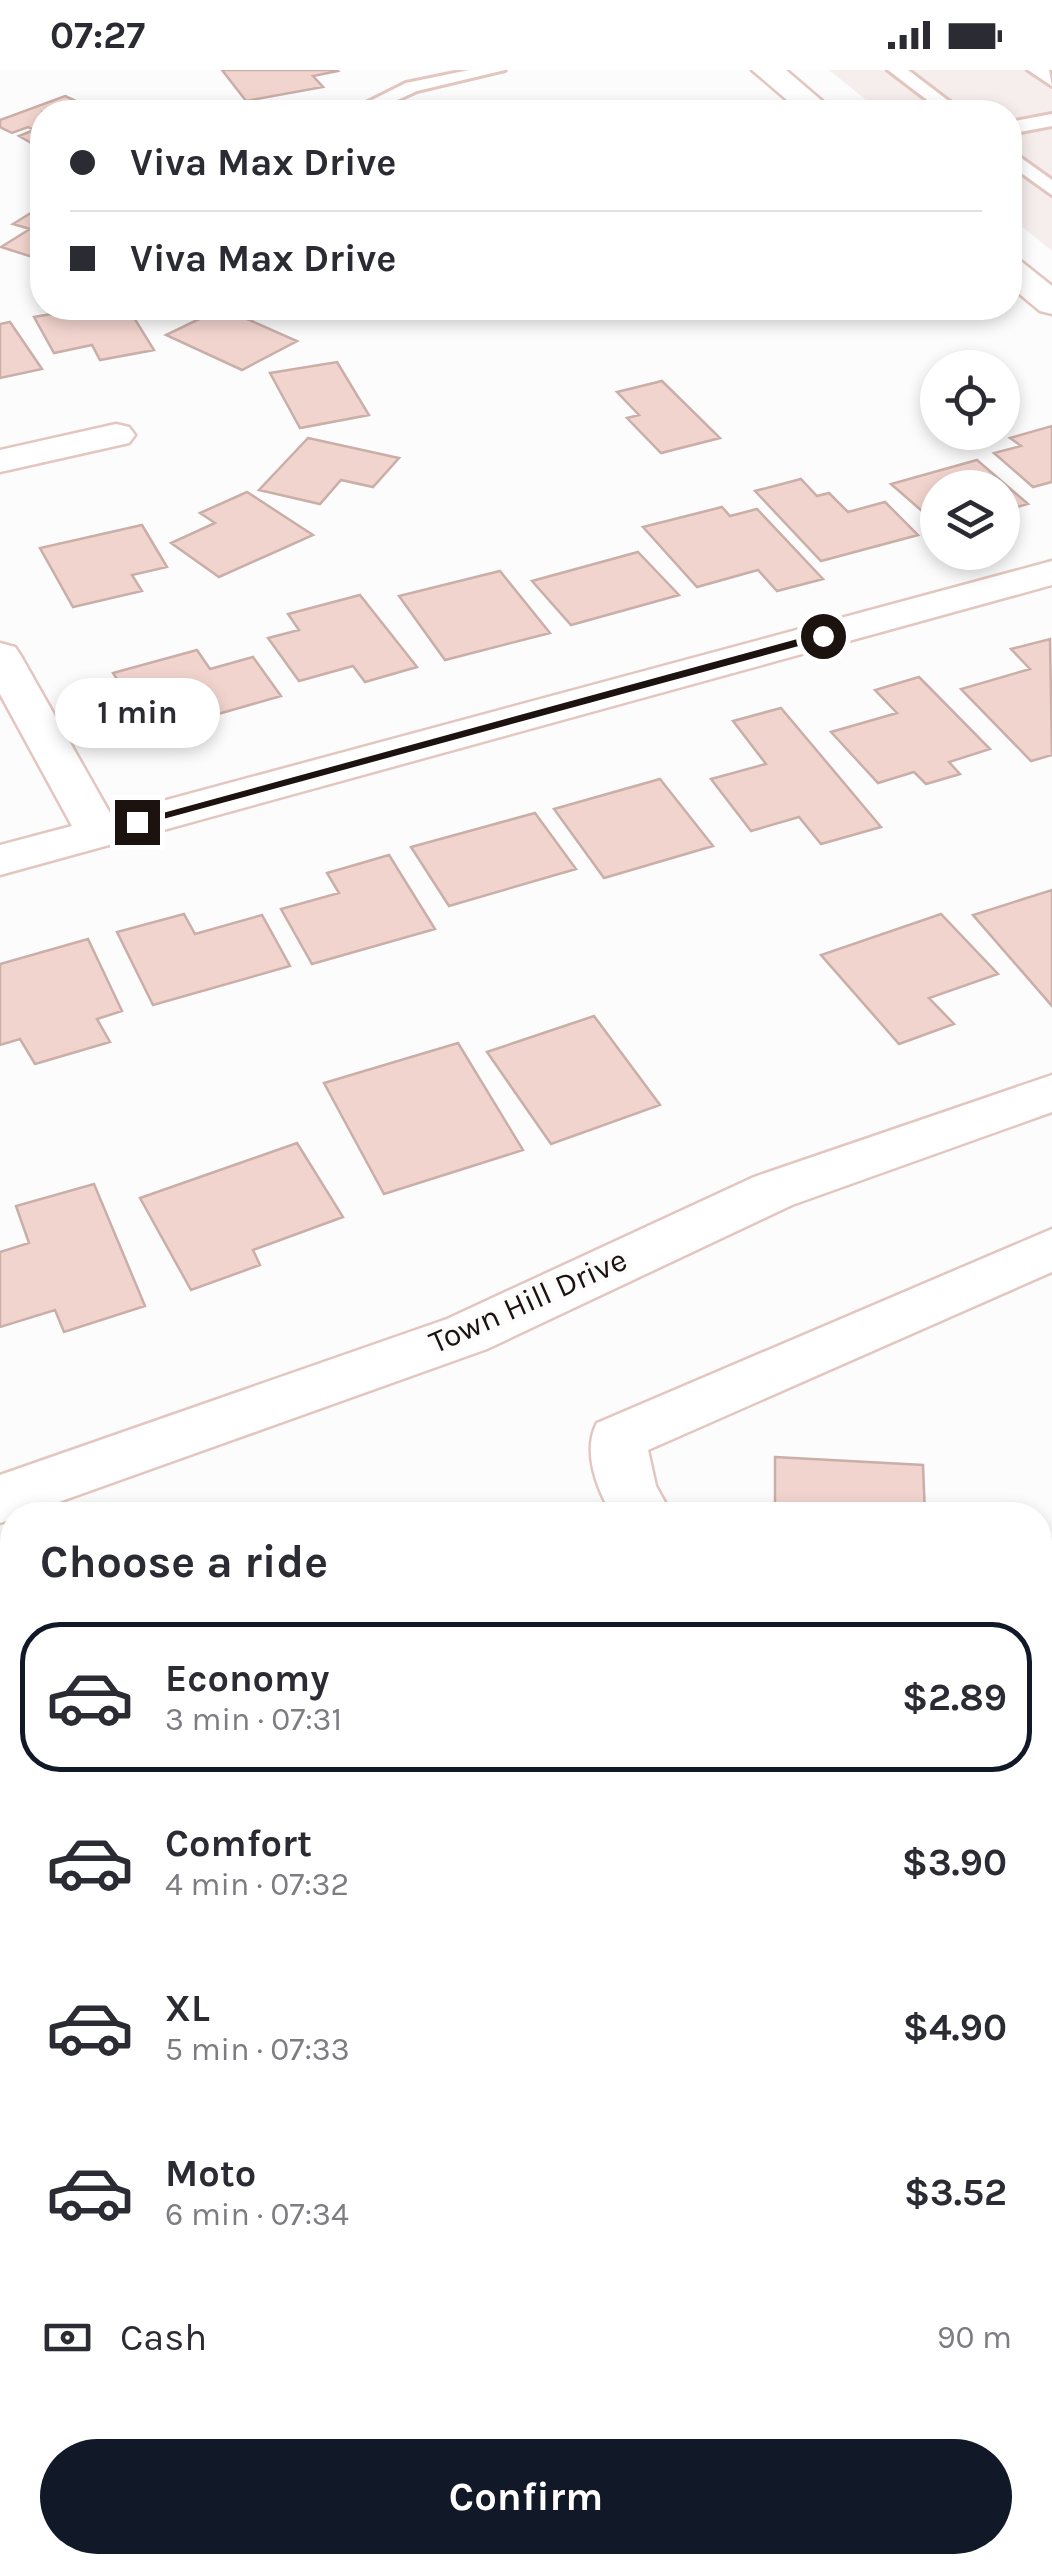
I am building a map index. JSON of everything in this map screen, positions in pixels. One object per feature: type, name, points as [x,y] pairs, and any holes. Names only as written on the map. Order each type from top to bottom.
[{"type":"street","points":[[768,70],[804,100]]},
{"type":"street","points":[[1022,279],[1052,304]]},
{"type":"street","points":[[0,462],[116,435]]},
{"type":"street","points":[[0,860],[1052,573]]},
{"type":"street","points":[[0,656],[98,833]]},
{"type":"street","name":"Town Hill Drive","points":[[0,1499],[467,1334],[772,1191],[1052,1093]]},
{"type":"street","points":[[635,1502],[628,1490],[618,1438],[1052,1249]]},
{"type":"lane","points":[[383,100],[412,87],[496,70]]},
{"type":"lane","points":[[897,70],[938,100]]},
{"type":"lane","points":[[1038,70],[1052,81]]},
{"type":"lane","points":[[1022,126],[1052,120]]},
{"type":"lane","points":[[1022,165],[1052,189]]},
{"type":"shaded area","points":[[829,70],[1052,70],[1052,251],[1022,227],[1022,100],[866,100]]},
{"type":"building","points":[[222,70],[338,71],[313,76],[323,87],[245,100]]},
{"type":"building","points":[[30,109],[30,128],[12,133],[0,127],[0,120]]},
{"type":"building","points":[[30,213],[30,229],[13,224]]},
{"type":"building","points":[[30,229],[30,256],[1,247]]},
{"type":"building","points":[[36,320],[135,320],[154,350],[100,360],[92,345],[54,353]]},
{"type":"building","points":[[197,320],[249,320],[297,341],[242,370],[166,335]]},
{"type":"building","points":[[10,322],[42,369],[0,378],[0,324]]},
{"type":"building","points":[[337,362],[369,415],[300,428],[270,373]]},
{"type":"building","points":[[662,381],[720,438],[661,453],[627,418],[639,415],[617,392]]},
{"type":"building","points":[[1052,426],[1052,482],[1033,487],[1020,476],[1020,470],[1014,470],[994,453],[1020,450],[1020,435]]},
{"type":"building","points":[[308,438],[399,458],[373,487],[341,480],[320,504],[259,490]]},
{"type":"building","points":[[977,460],[989,470],[941,470]]},
{"type":"building","points":[[920,476],[920,509],[891,484]]},
{"type":"building","points":[[801,479],[817,496],[829,493],[848,512],[885,502],[918,535],[821,561],[755,491]]},
{"type":"building","points":[[247,492],[313,535],[219,577],[171,543],[215,523],[200,513]]},
{"type":"building","points":[[722,507],[730,516],[757,509],[823,579],[777,591],[758,570],[697,587],[643,527]]},
{"type":"building","points":[[142,525],[167,567],[132,575],[142,591],[73,607],[40,548]]},
{"type":"building","points":[[638,552],[679,595],[571,625],[532,581]]},
{"type":"building","points":[[500,571],[550,633],[445,660],[399,596]]},
{"type":"building","points":[[360,595],[417,667],[365,682],[353,666],[299,681],[268,638],[299,630],[288,614]]},
{"type":"building","points":[[1050,639],[1052,755],[1031,761],[961,689],[1030,669],[1011,649]]},
{"type":"building","points":[[197,650],[210,669],[253,657],[281,696],[152,733],[113,673]]},
{"type":"building","points":[[919,677],[990,749],[949,762],[960,774],[926,784],[914,772],[878,783],[831,732],[897,713],[875,690]]},
{"type":"building","points":[[781,708],[881,827],[821,844],[799,817],[751,831],[711,779],[766,764],[733,721]]},
{"type":"building","points":[[660,779],[713,846],[604,878],[554,809]]},
{"type":"building","points":[[535,813],[576,869],[449,906],[411,847]]},
{"type":"building","points":[[389,855],[435,929],[312,964],[281,909],[339,893],[327,873]]},
{"type":"building","points":[[1052,890],[1052,1006],[973,915]]},
{"type":"building","points":[[184,914],[195,934],[262,915],[290,966],[153,1005],[117,932]]},
{"type":"building","points":[[941,914],[998,974],[929,998],[954,1024],[899,1044],[821,955]]},
{"type":"building","points":[[88,939],[122,1011],[97,1019],[110,1042],[35,1064],[20,1039],[0,1045],[0,964]]},
{"type":"building","points":[[594,1016],[660,1105],[551,1144],[487,1052]]},
{"type":"building","points":[[458,1043],[523,1150],[384,1194],[324,1083]]},
{"type":"building","points":[[297,1143],[343,1217],[253,1250],[260,1265],[191,1290],[140,1198]]},
{"type":"building","points":[[94,1184],[145,1306],[64,1332],[55,1310],[0,1327],[0,1252],[29,1243],[16,1206]]},
{"type":"building","points":[[775,1457],[923,1465],[924,1502],[775,1502]]},
{"type":"route","points":[[137,822],[823,636]]}]
